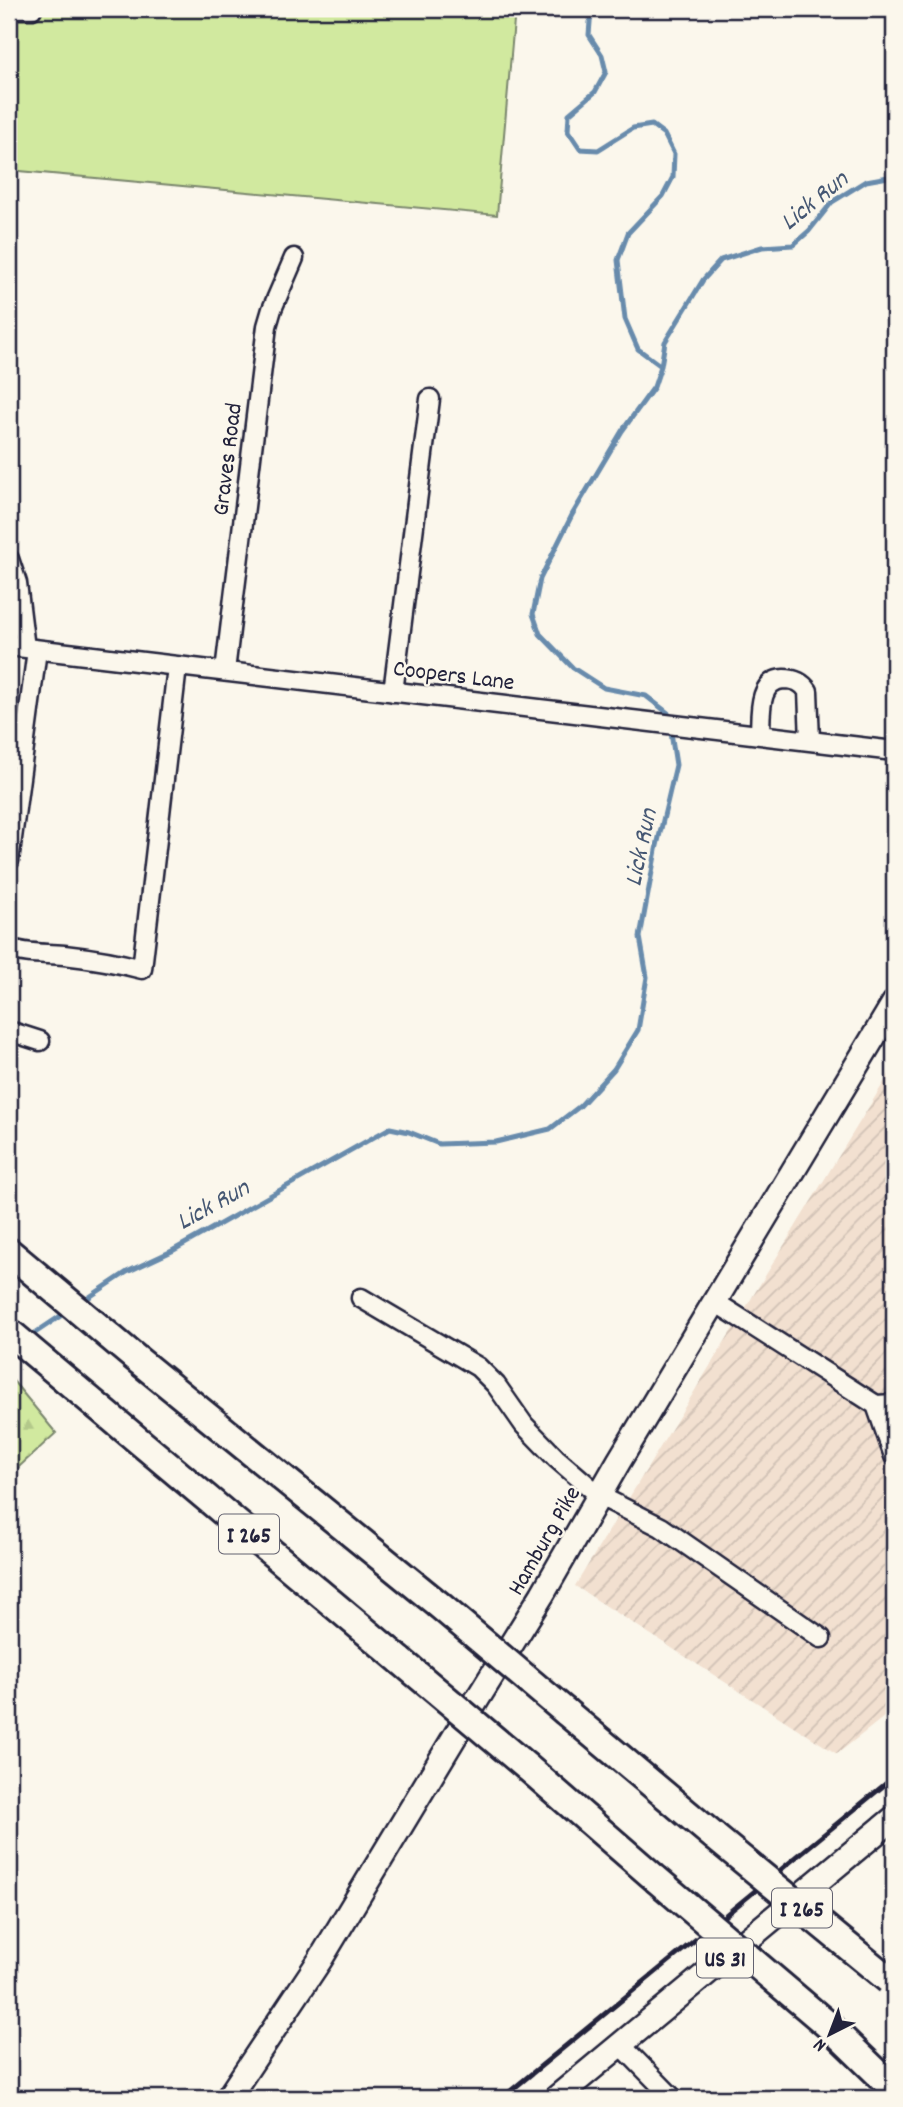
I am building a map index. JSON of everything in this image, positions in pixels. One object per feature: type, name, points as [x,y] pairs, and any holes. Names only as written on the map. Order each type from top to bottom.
[{"type":"highway","name":"I 265","points":[[11,1254],[438,1604],[892,1983]]},
{"type":"highway","name":"I 265","points":[[9,1332],[527,1767],[894,2080]]},
{"type":"highway","points":[[829,2026],[894,2090]]},
{"type":"main road","name":"Hamburg Pike","points":[[228,2098],[320,1960],[542,1595],[894,1003]]},
{"type":"main road","name":"US 31","points":[[556,2098],[894,1818]]},
{"type":"street","points":[[9,9],[32,9]]},
{"type":"street","name":"Graves Road","points":[[225,671],[267,326],[294,258]]},
{"type":"street","points":[[393,692],[430,399]]},
{"type":"street","points":[[9,559],[17,583],[24,648],[9,861]]},
{"type":"street","name":"Coopers Lane","points":[[24,648],[894,751]]},
{"type":"street","points":[[9,948],[26,953],[62,954],[112,961],[142,969],[177,667]]},
{"type":"street","points":[[760,735],[762,700],[767,687],[776,680],[793,679],[808,691],[810,741]]},
{"type":"street","points":[[9,1031],[40,1041]]},
{"type":"street","points":[[361,1298],[478,1367],[496,1385],[524,1425],[556,1458],[600,1496],[661,1527],[821,1638]]},
{"type":"street","points":[[715,1302],[876,1405],[894,1404]]},
{"type":"street","points":[[876,1405],[894,1456]]},
{"type":"street","points":[[621,2045],[673,2098]]},
{"type":"shaded area","points":[[894,1066],[894,1709],[837,1754],[575,1586]]},
{"type":"green space","points":[[9,9],[515,9],[497,215],[9,170]]},
{"type":"green space","points":[[9,1376],[56,1433],[9,1476]]},
{"type":"waterway","points":[[591,9],[589,35],[602,55],[606,72],[595,92],[569,114],[568,131],[580,149],[598,150],[633,128],[652,125],[664,134],[674,154],[673,177],[663,196],[628,233],[618,260],[625,319],[638,349],[661,366]]},
{"type":"waterway","name":"Lick Run","points":[[82,1302],[127,1272],[172,1251],[390,1128],[439,1144],[496,1142],[550,1129],[580,1106],[614,1069],[638,1030],[647,977],[640,937],[656,850],[676,765],[668,713],[646,696],[604,688],[573,668],[540,634],[533,614],[540,579],[572,515],[622,431],[654,387],[665,342],[703,280],[721,260],[762,247],[793,245],[809,231],[832,202],[866,181],[894,176]]},
{"type":"waterway","name":"Lick Run","points":[[29,1337],[68,1311]]},
{"type":"railway","points":[[502,2098],[894,1777]]}]
